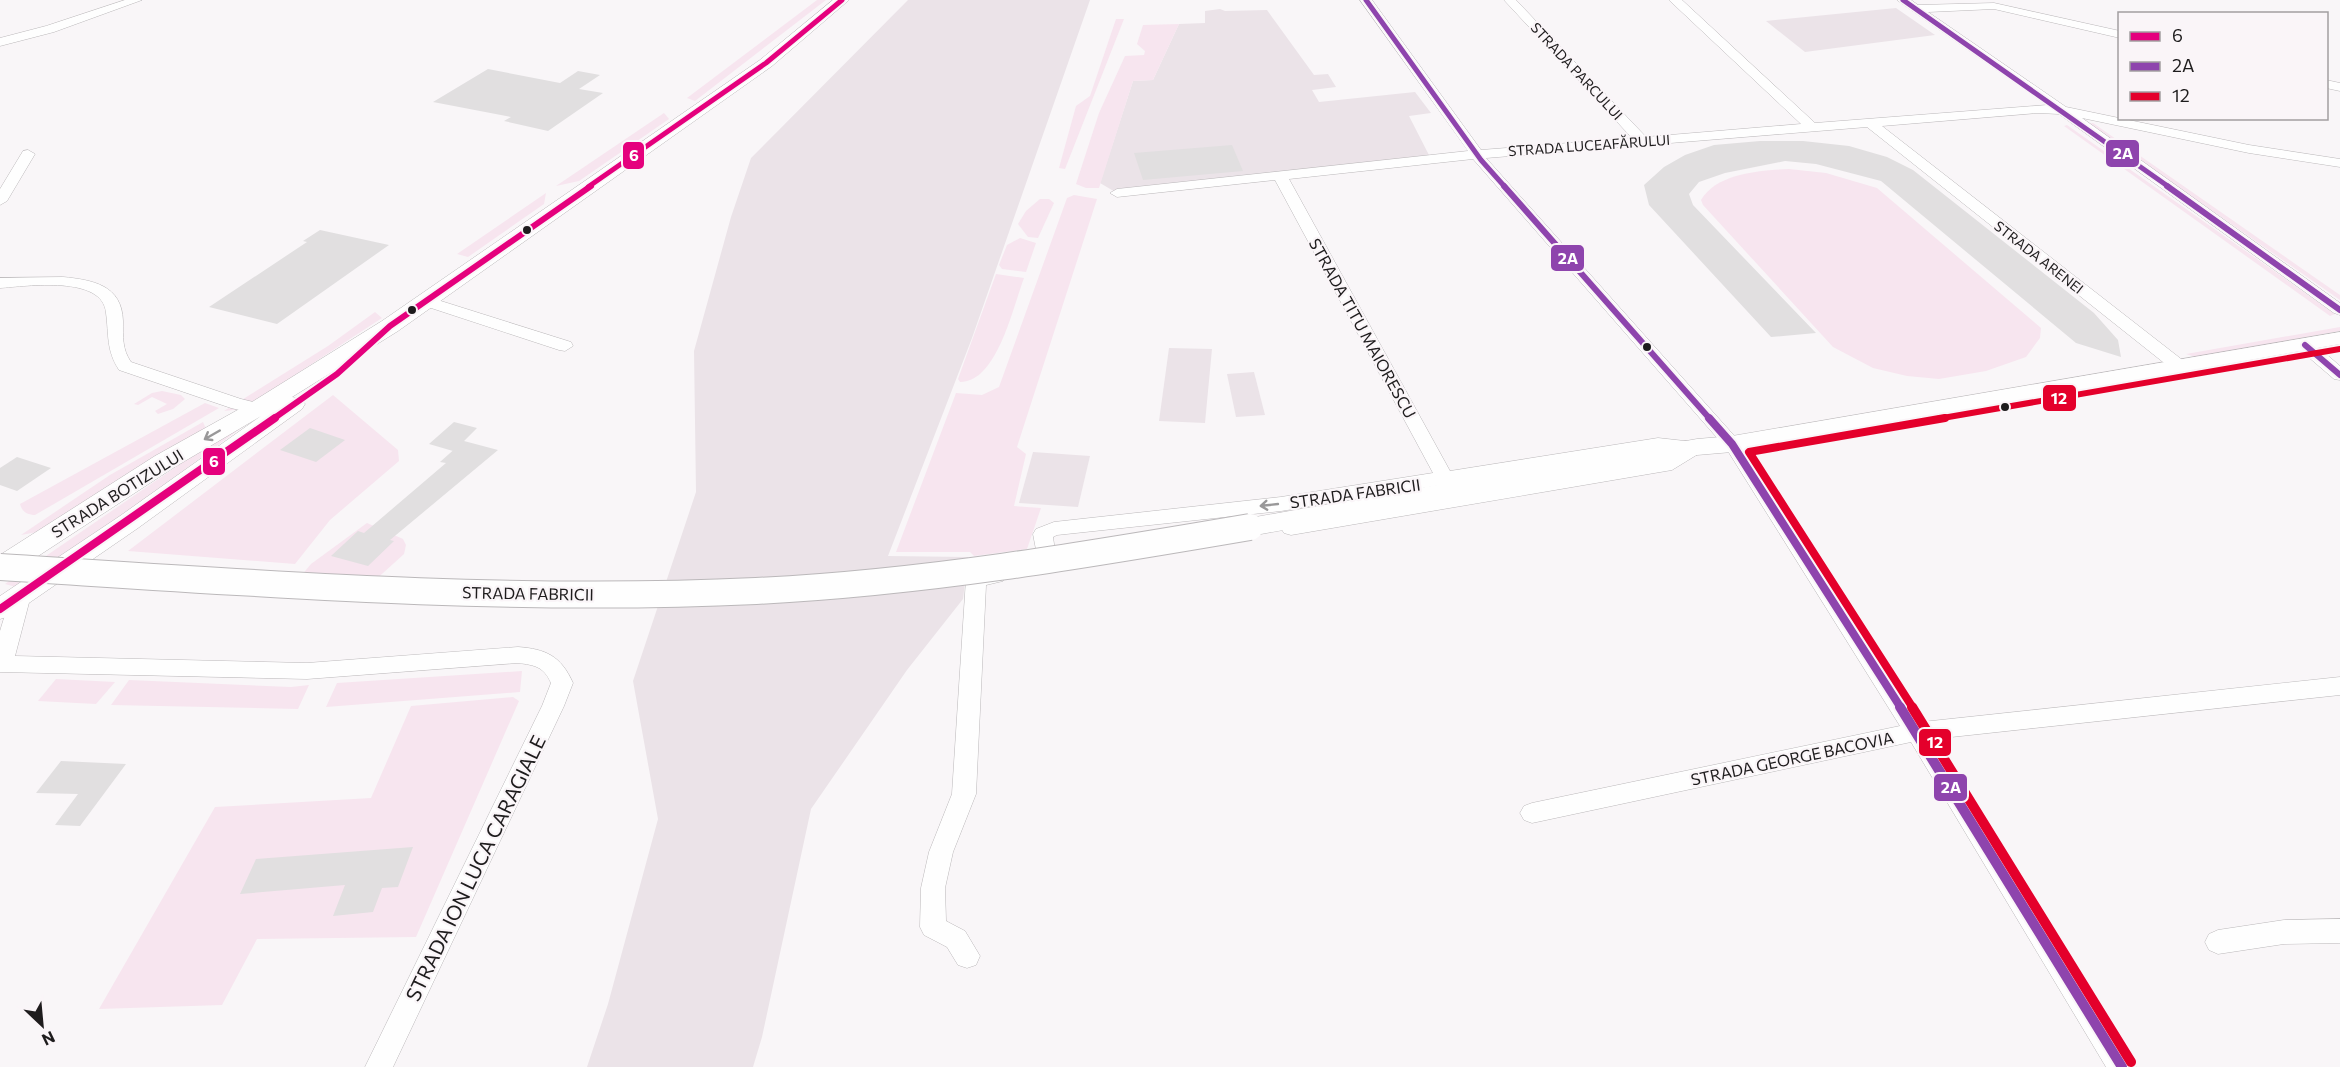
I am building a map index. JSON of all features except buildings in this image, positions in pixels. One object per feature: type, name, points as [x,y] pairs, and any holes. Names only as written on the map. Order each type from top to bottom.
[{"type":"main road","name":"STRADA BOTIZULUI","points":[[0,568],[164,462],[270,411],[336,374],[390,326],[765,63],[842,0]]},
{"type":"main road","name":"STRADA FABRICII","points":[[0,568],[376,591],[607,594],[755,592],[918,580],[1081,556],[1697,447],[1732,444],[2340,338]]},
{"type":"main road","name":"STRADA BOTIZULUI","points":[[0,609],[129,522],[270,411]]},
{"type":"street","points":[[0,42],[50,29],[136,0]]},
{"type":"street","points":[[1366,0],[1478,154],[1732,444],[1916,732],[2122,1067]]},
{"type":"street","name":"STRADA PARCULUI","points":[[1510,0],[1643,141]]},
{"type":"street","points":[[1675,0],[1812,127]]},
{"type":"street","points":[[1903,0],[2062,110],[2340,310]]},
{"type":"street","points":[[1916,9],[1994,5],[2014,0]]},
{"type":"street","points":[[1994,5],[2118,34]]},
{"type":"street","name":"STRADA LUCEAFĂRULUI","points":[[1117,193],[1478,154],[2038,109],[2062,110]]},
{"type":"street","points":[[2062,110],[2249,149],[2340,163]]},
{"type":"street","name":"STRADA ARENEI","points":[[1869,122],[1899,148],[2179,366]]},
{"type":"street","name":"STRADA ARENEI","points":[[1812,127],[1857,134],[1899,148]]},
{"type":"street","points":[[0,201],[28,154]]},
{"type":"street","name":"STRADA TITU MAIORESCU","points":[[1280,176],[1446,480]]},
{"type":"street","points":[[0,283],[52,281],[89,285],[106,294],[113,303],[115,353],[125,366],[237,404],[270,411]]},
{"type":"street","points":[[425,301],[565,346]]},
{"type":"street","points":[[2305,345],[2340,375]]},
{"type":"street","name":"STRADA FABRICII","points":[[1658,444],[1697,447],[1672,464],[1065,566],[1045,555],[1043,534],[1054,529],[1281,504],[1446,480],[1658,444]]},
{"type":"street","points":[[967,956],[956,939],[933,927],[933,888],[941,852],[964,794],[976,579],[1065,566]]},
{"type":"street","points":[[4,665],[4,654],[21,595]]},
{"type":"street","name":"STRADA ION LUCA CARAGIALE","points":[[4,665],[307,671],[518,655],[541,657],[556,667],[562,683],[553,706],[379,1067]]},
{"type":"street","name":"STRADA GEORGE BACOVIA","points":[[1532,813],[1916,732],[2340,686]]},
{"type":"street","points":[[2218,942],[2284,932],[2340,931]]},
{"type":"shaded area","points":[[817,0],[826,0],[695,101],[687,98]]},
{"type":"shaded area","points":[[908,0],[1090,0],[972,338],[888,556],[968,557],[963,599],[907,670],[811,809],[762,1037],[753,1067],[587,1067],[608,1004],[658,819],[633,681],[696,492],[694,351],[731,217],[751,158]]},
{"type":"shaded area","points":[[1896,8],[1935,35],[1805,52],[1766,21]]},
{"type":"shaded area","points":[[1220,9],[1225,11],[1267,10],[1314,75],[1328,74],[1336,87],[1312,90],[1319,102],[1415,92],[1431,113],[1409,116],[1431,159],[1117,193],[1100,183],[1133,81],[1153,80],[1179,24],[1205,23],[1205,11]]},
{"type":"shaded area","points":[[1116,19],[1124,19],[1065,169],[1059,168],[1076,106],[1090,96]]},
{"type":"shaded area","points":[[1179,24],[1153,80],[1133,81],[1099,188],[1086,188],[1076,184],[1099,113],[1125,56],[1144,55],[1145,51],[1137,44],[1143,25]]},
{"type":"shaded area","points":[[664,113],[669,119],[579,181],[556,186]]},
{"type":"shaded area","points":[[2093,123],[2340,295],[2340,300],[2088,124]]},
{"type":"shaded area","points":[[2067,125],[2335,314],[2330,316],[2064,126]]},
{"type":"shaded area","points":[[1789,169],[1826,173],[1877,188],[2041,328],[2040,338],[2026,357],[1986,371],[1939,379],[1907,376],[1873,368],[1833,347],[1703,205],[1701,200],[1717,184],[1728,179],[1753,172]]},
{"type":"shaded area","points":[[546,193],[544,204],[468,257],[457,254]]},
{"type":"shaded area","points":[[1074,195],[1097,199],[1017,447],[1026,454],[1014,506],[1041,508],[1027,549],[974,556],[970,552],[896,552],[956,393],[982,395],[999,387],[1067,198]]},
{"type":"shaded area","points":[[1040,199],[1049,199],[1054,203],[1038,238],[1028,237],[1018,224],[1026,211]]},
{"type":"shaded area","points":[[1020,238],[1036,243],[1026,272],[1002,269],[999,265],[1007,245]]},
{"type":"shaded area","points":[[996,274],[1024,278],[1009,324],[994,357],[973,379],[960,382],[958,379]]},
{"type":"shaded area","points":[[375,312],[382,318],[243,409],[224,411],[328,346]]},
{"type":"shaded area","points":[[2340,327],[2340,331],[2198,358],[2186,354]]},
{"type":"shaded area","points":[[1169,348],[1212,349],[1205,423],[1159,421]]},
{"type":"shaded area","points":[[2293,355],[2298,359],[2208,374],[2203,370]]},
{"type":"shaded area","points":[[1254,372],[1265,415],[1236,417],[1227,374]]},
{"type":"shaded area","points":[[162,391],[181,395],[185,399],[173,409],[158,414],[155,411],[167,404],[152,397],[138,405],[134,404],[152,393]]},
{"type":"shaded area","points":[[333,395],[398,450],[399,461],[330,520],[295,564],[128,551]]},
{"type":"shaded area","points":[[205,403],[219,408],[35,515],[28,514],[22,509],[20,504]]},
{"type":"shaded area","points":[[249,417],[256,417],[23,589],[5,584]]},
{"type":"shaded area","points":[[203,422],[207,431],[48,530],[21,535],[110,475]]},
{"type":"shaded area","points":[[1033,452],[1090,456],[1078,507],[1019,503]]},
{"type":"shaded area","points":[[367,523],[403,539],[406,545],[404,554],[352,601],[286,594],[311,564]]},
{"type":"shaded area","points":[[522,671],[520,692],[326,707],[337,683]]},
{"type":"shaded area","points":[[56,679],[115,682],[96,704],[38,701]]},
{"type":"shaded area","points":[[129,680],[291,687],[309,685],[298,709],[111,705]]},
{"type":"shaded area","points":[[513,697],[519,701],[416,937],[257,939],[222,1005],[99,1009],[215,807],[371,798],[411,706]]},
{"type":"transit line","name":"6","points":[[0,609],[129,522],[337,374],[390,326],[766,63],[842,0]]},
{"type":"transit line","name":"2A","points":[[1366,0],[1481,160],[1732,444],[1922,741],[2122,1067]]},
{"type":"transit line","name":"2A","points":[[1903,0],[2062,110],[2340,310]]},
{"type":"transit line","name":"2A","points":[[2305,345],[2340,375]]},
{"type":"transit line","name":"12","points":[[2131,1062],[1931,736],[1749,452],[2340,349]]}]
